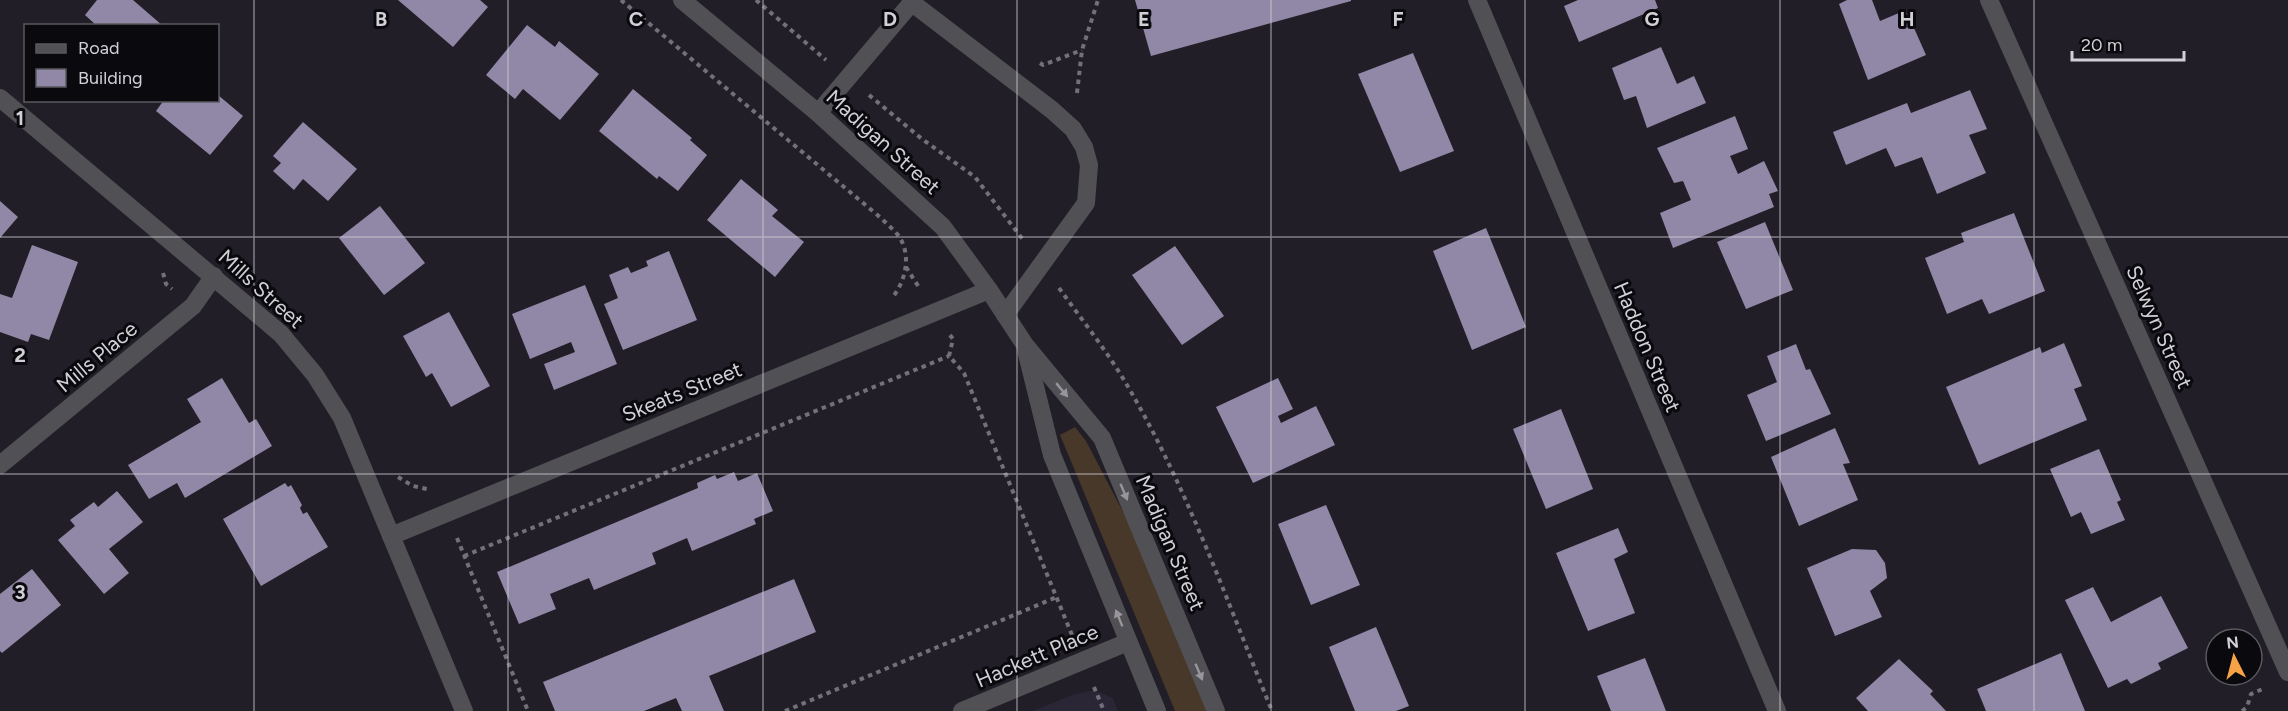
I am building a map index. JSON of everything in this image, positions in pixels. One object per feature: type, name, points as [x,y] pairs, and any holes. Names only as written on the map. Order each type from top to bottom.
[{"type":"street","name":"Madigan Street","points":[[682,0],[818,113],[943,227],[989,290],[1024,345],[1102,438],[1216,711]]},
{"type":"street","name":"Haddon Street","points":[[1477,0],[1777,711]]},
{"type":"street","name":"Selwyn Street","points":[[1989,0],[2288,672]]},
{"type":"street","points":[[818,113],[912,1],[1073,129],[1083,147],[1089,165],[1086,202],[1005,315]]},
{"type":"street","name":"Mills Street","points":[[0,98],[281,334],[315,375],[342,418],[464,711]]},
{"type":"street","name":"Mills Place","points":[[0,465],[193,306],[214,276]]},
{"type":"street","name":"Skeats Street","points":[[391,536],[989,290]]},
{"type":"street","name":"Madigan Street","points":[[1024,345],[1052,455],[1157,711]]},
{"type":"street","name":"Hackett Place","points":[[962,711],[1128,642]]},
{"type":"path","points":[[621,0],[881,218],[899,237],[905,250],[906,267],[900,287],[888,303]]},
{"type":"path","points":[[1073,129],[1082,50],[1098,0]]},
{"type":"path","points":[[1035,58],[1043,64],[1082,50]]},
{"type":"path","points":[[922,139],[975,177]]},
{"type":"path","points":[[949,356],[953,339]]},
{"type":"path","points":[[1106,352],[1128,387],[1177,481],[1272,711]]},
{"type":"path","points":[[949,356],[964,373],[1104,711]]},
{"type":"path","points":[[528,711],[464,556],[949,356]]},
{"type":"path","points":[[784,711],[1057,597]]},
{"type":"path","points":[[2242,711],[2247,707],[2251,694]]},
{"type":"shaded area","points":[[1075,427],[1086,441],[1132,529],[1208,711],[1175,711],[1060,435]]},
{"type":"shaded area","points":[[1094,690],[1113,698],[1118,711],[1033,711],[1072,695]]},
{"type":"building","points":[[97,0],[133,0],[161,24],[95,24],[85,15]]},
{"type":"building","points":[[398,0],[480,0],[488,7],[453,47]]},
{"type":"building","points":[[1135,0],[1351,0],[1351,1],[1151,56]]},
{"type":"building","points":[[1578,0],[1655,0],[1658,8],[1579,42],[1564,6]]},
{"type":"building","points":[[1847,0],[1872,0],[1880,21],[1906,10],[1926,55],[1868,80],[1839,4]]},
{"type":"building","points":[[527,25],[555,47],[559,41],[599,74],[560,120],[523,89],[515,99],[486,75]]},
{"type":"building","points":[[1661,47],[1677,84],[1694,76],[1706,103],[1647,128],[1636,96],[1624,100],[1612,68]]},
{"type":"building","points":[[1413,53],[1454,151],[1400,172],[1358,74]]},
{"type":"building","points":[[633,89],[692,138],[690,140],[707,155],[678,191],[659,176],[657,179],[599,131]]},
{"type":"building","points":[[1970,90],[1987,129],[1969,135],[1986,173],[1937,194],[1922,157],[1895,167],[1886,148],[1846,165],[1833,132],[1907,103],[1911,113]]},
{"type":"building","points":[[219,96],[243,116],[210,155],[156,111],[163,102],[219,102]]},
{"type":"building","points":[[1735,116],[1748,149],[1730,156],[1738,174],[1764,161],[1778,191],[1769,194],[1774,207],[1673,248],[1660,213],[1691,200],[1683,181],[1674,183],[1657,148]]},
{"type":"building","points":[[303,122],[357,169],[328,201],[303,179],[294,190],[273,171],[281,163],[273,156]]},
{"type":"building","points":[[741,179],[778,210],[772,216],[804,242],[775,277],[707,220]]},
{"type":"building","points":[[0,201],[18,217],[0,238]]},
{"type":"building","points":[[380,206],[425,263],[384,295],[339,238]]},
{"type":"building","points":[[2014,213],[2045,291],[1989,314],[1982,299],[1947,314],[1925,258],[1964,242],[1961,233]]},
{"type":"building","points":[[1765,222],[1793,290],[1746,309],[1717,242]]},
{"type":"building","points":[[1486,228],[1526,327],[1472,350],[1433,251]]},
{"type":"building","points":[[32,245],[78,262],[49,340],[31,334],[28,342],[0,332],[0,294],[12,298]]},
{"type":"building","points":[[1175,246],[1224,316],[1182,345],[1132,275]]},
{"type":"building","points":[[669,251],[697,320],[623,350],[604,304],[618,298],[609,275],[628,267],[631,273],[648,266],[646,261]]},
{"type":"building","points":[[585,285],[617,364],[554,390],[544,364],[575,352],[571,342],[530,359],[512,314]]},
{"type":"building","points":[[449,312],[490,386],[451,407],[432,373],[426,377],[403,336]]},
{"type":"building","points":[[2064,343],[2082,386],[2074,389],[2087,420],[1979,465],[1946,387],[2040,347],[2042,353]]},
{"type":"building","points":[[1796,344],[1806,370],[1810,369],[1831,414],[1766,441],[1747,395],[1777,382],[1767,356]]},
{"type":"building","points":[[222,378],[249,423],[256,419],[272,446],[185,498],[177,483],[149,499],[128,465],[201,422],[187,399]]},
{"type":"building","points":[[1278,378],[1293,409],[1278,416],[1281,423],[1316,406],[1335,445],[1253,483],[1216,407]]},
{"type":"building","points":[[1561,409],[1593,489],[1546,509],[1513,429]]},
{"type":"building","points":[[1835,428],[1850,463],[1843,464],[1858,500],[1799,526],[1771,457]]},
{"type":"building","points":[[2099,449],[2121,500],[2117,502],[2125,520],[2091,534],[2081,512],[2071,517],[2050,469]]},
{"type":"building","points":[[734,472],[738,481],[757,473],[773,511],[754,519],[756,524],[692,551],[687,538],[652,553],[656,564],[594,590],[589,578],[550,594],[556,609],[519,624],[497,572],[698,488],[697,483],[715,475],[717,479]]},
{"type":"building","points":[[285,483],[288,487],[291,485],[302,505],[300,508],[303,514],[307,512],[328,547],[261,586],[223,519]]},
{"type":"building","points":[[117,491],[143,522],[109,549],[129,573],[104,594],[58,540],[75,526],[70,520],[94,502],[98,507]]},
{"type":"building","points":[[1326,505],[1360,585],[1311,605],[1278,524]]},
{"type":"building","points":[[1618,528],[1628,552],[1614,559],[1635,613],[1588,631],[1556,553]]},
{"type":"building","points":[[1852,549],[1876,550],[1885,563],[1887,578],[1870,591],[1882,617],[1835,636],[1807,568]]},
{"type":"building","points":[[32,569],[61,605],[2,653],[0,651],[0,594]]},
{"type":"building","points":[[794,579],[816,632],[709,676],[724,711],[682,711],[676,698],[644,711],[555,711],[543,682]]},
{"type":"building","points":[[2093,587],[2111,622],[2161,596],[2188,648],[2158,663],[2161,669],[2131,684],[2127,679],[2108,688],[2065,600]]},
{"type":"building","points":[[1376,627],[1409,706],[1396,711],[1355,711],[1329,647]]},
{"type":"building","points":[[2061,653],[2085,711],[1986,711],[1977,689]]},
{"type":"building","points":[[1645,658],[1666,711],[1611,711],[1597,676]]},
{"type":"building","points":[[1899,659],[1933,691],[1930,694],[1946,711],[1868,711],[1856,698]]}]
